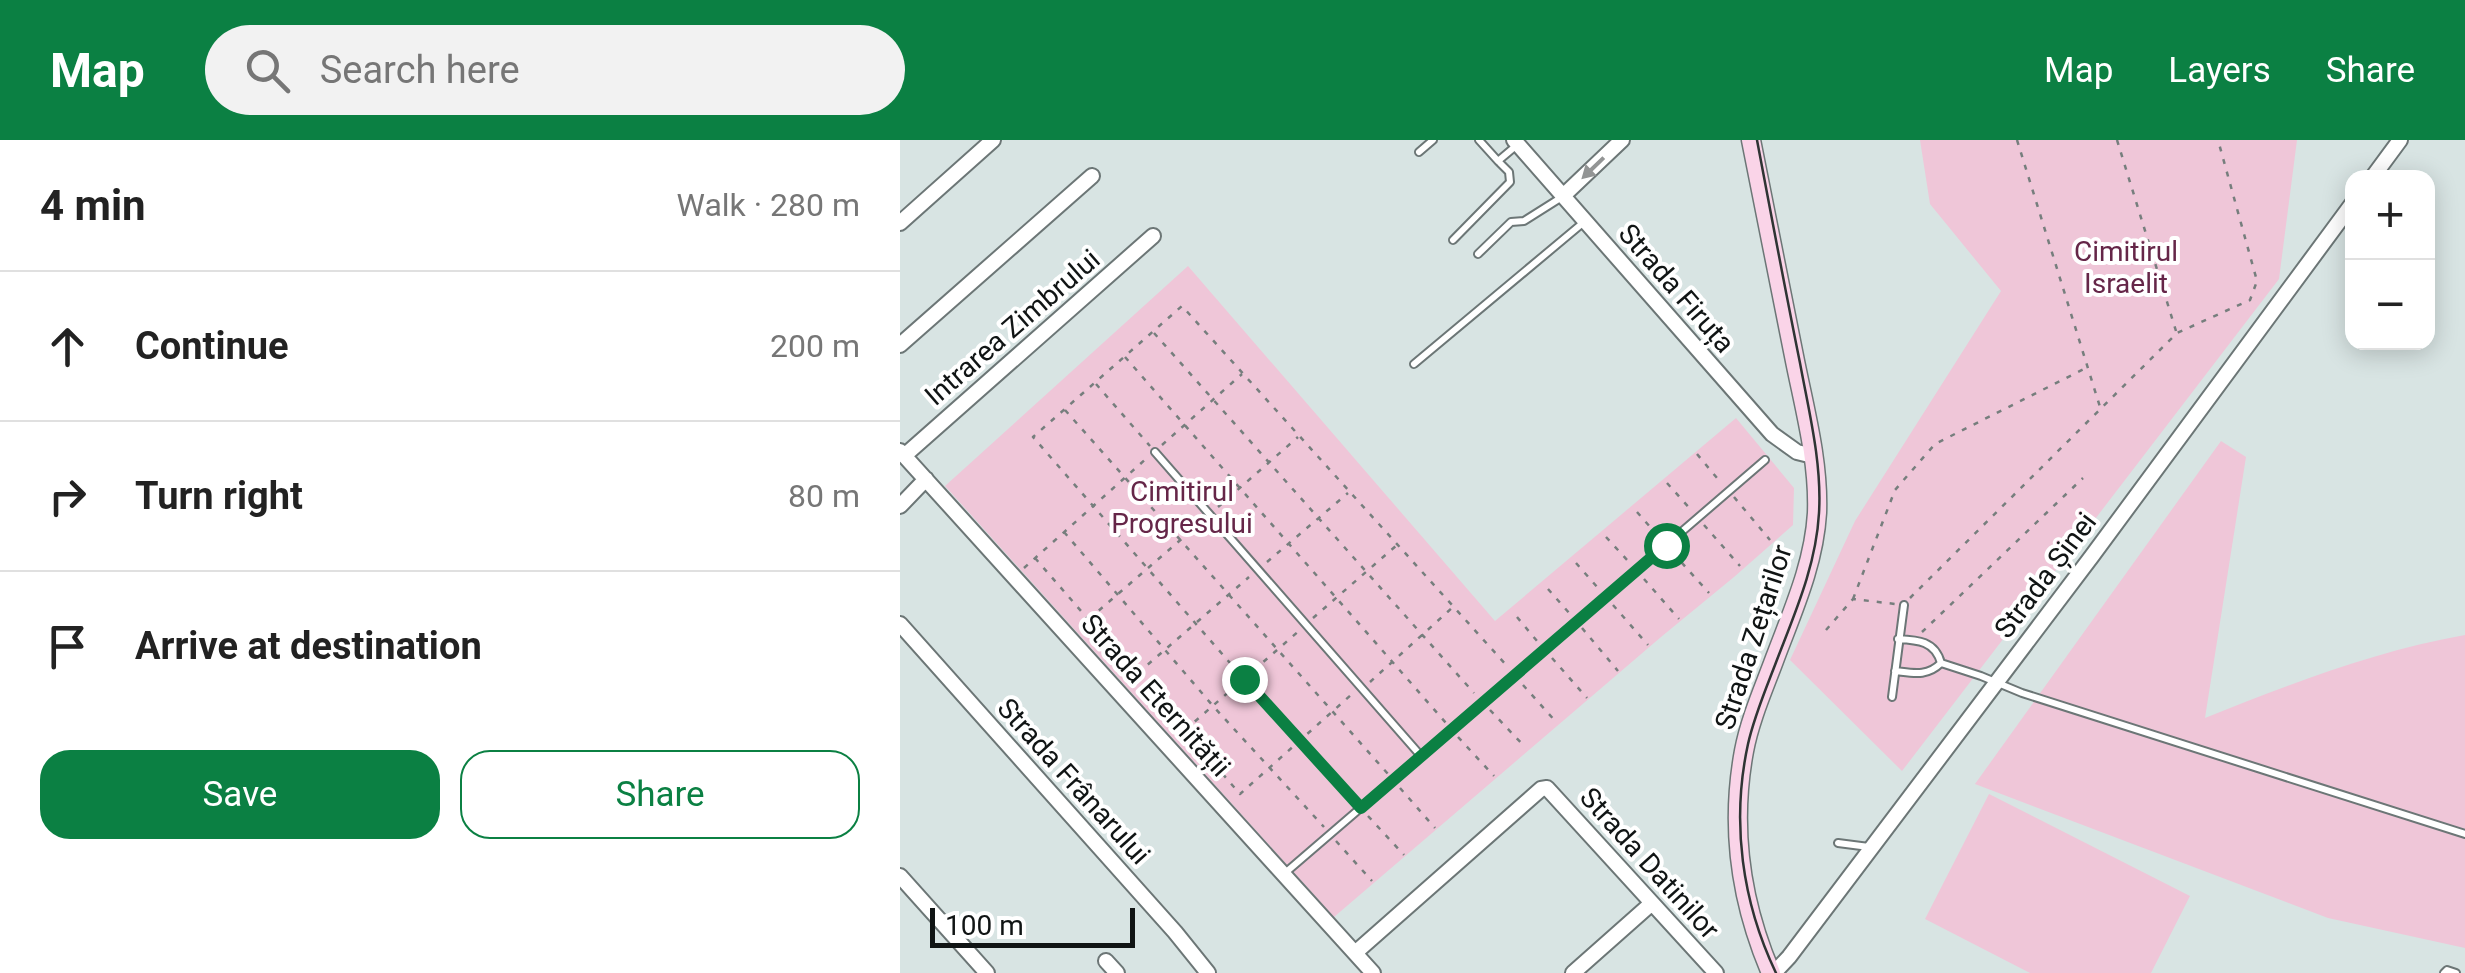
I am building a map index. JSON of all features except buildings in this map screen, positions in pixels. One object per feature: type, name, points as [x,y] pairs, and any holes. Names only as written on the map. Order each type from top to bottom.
[{"type":"main road","name":"Strada Zețarilor","points":[[1751,140],[1813,456],[1817,510],[1810,560],[1751,723],[1740,783],[1742,880],[1757,940],[1772,973]]},
{"type":"street","points":[[1563,196],[1622,140]]},
{"type":"street","points":[[2378,170],[2400,140]]},
{"type":"street","points":[[900,224],[986,142]]},
{"type":"street","name":"Strada Firuța","points":[[1516,142],[1772,434],[1797,452],[1813,456]]},
{"type":"street","points":[[900,345],[1092,176]]},
{"type":"street","name":"Strada Șinei","points":[[1772,973],[2092,556],[2345,213]]},
{"type":"street","name":"Intrarea Zimbrului","points":[[902,454],[1153,236]]},
{"type":"street","name":"Strada Eternității","points":[[902,454],[1373,973]]},
{"type":"street","points":[[900,506],[926,480]]},
{"type":"street","name":"Strada Frânarului","points":[[900,624],[1208,973]]},
{"type":"street","name":"Strada Datinilor","points":[[1356,953],[1546,788],[1716,973]]},
{"type":"street","points":[[900,876],[986,973]]},
{"type":"street","points":[[1574,973],[1652,903]]},
{"type":"lane","points":[[1420,152],[1433,140]]},
{"type":"lane","points":[[1453,240],[1510,182],[1509,172],[1479,140]]},
{"type":"lane","points":[[1498,161],[1516,142]]},
{"type":"lane","points":[[1478,254],[1511,222],[1524,221],[1563,196]]},
{"type":"lane","points":[[1414,364],[1585,221]]},
{"type":"lane","points":[[1155,452],[1422,756]]},
{"type":"lane","points":[[1284,874],[1765,460]]},
{"type":"lane","points":[[1892,697],[1904,604]]},
{"type":"lane","points":[[1898,639],[1923,641],[1932,646],[1941,663],[2036,698],[2465,834]]},
{"type":"lane","points":[[1894,671],[1922,674],[1941,663]]},
{"type":"lane","points":[[1838,843],[1871,847]]},
{"type":"lane","points":[[2444,973],[2456,973]]},
{"type":"path","points":[[2016,140],[2101,408]]},
{"type":"path","points":[[2116,140],[2177,332]]},
{"type":"path","points":[[1854,599],[1904,604],[2177,332],[2250,300],[2256,281],[2218,140]]},
{"type":"path","points":[[1404,855],[1195,624],[1034,437],[1182,306],[1557,723]]},
{"type":"path","points":[[1153,332],[1525,747]]},
{"type":"path","points":[[1124,357],[1494,776]]},
{"type":"path","points":[[1826,630],[1854,599],[1894,490],[1936,444],[2088,368]]},
{"type":"path","points":[[1015,576],[1243,373]]},
{"type":"path","points":[[1095,383],[1155,452]]},
{"type":"path","points":[[1064,410],[1435,828]]},
{"type":"path","points":[[1088,620],[1300,436]]},
{"type":"path","points":[[1914,640],[2083,478]]},
{"type":"path","points":[[1136,674],[1350,492]]},
{"type":"path","points":[[1064,532],[1372,880]]},
{"type":"path","points":[[1184,731],[1397,544]]},
{"type":"path","points":[[1035,558],[1240,794],[1453,607]]},
{"type":"green space","name":"Cimitirul Israelit","points":[[1920,140],[2297,140],[2279,279],[1902,771],[1790,660],[1855,521],[2001,291],[1930,204]]},
{"type":"green space","name":"Cimitirul Progresului","points":[[1188,266],[1495,621],[1736,418],[1794,488],[1793,525],[1334,917],[945,486]]},
{"type":"green space","points":[[2221,441],[2246,457],[2205,718],[2366,659],[2465,635],[2465,948],[2328,918],[1975,784]]},
{"type":"green space","points":[[1989,794],[2190,896],[2151,973],[2030,973],[1925,919]]},
{"type":"tram line","points":[[1757,140],[1811,419],[1819,494],[1809,572],[1748,744],[1740,803],[1748,890],[1776,973]]},
{"type":"route","points":[[1244,679],[1361,808],[1666,545]]}]
